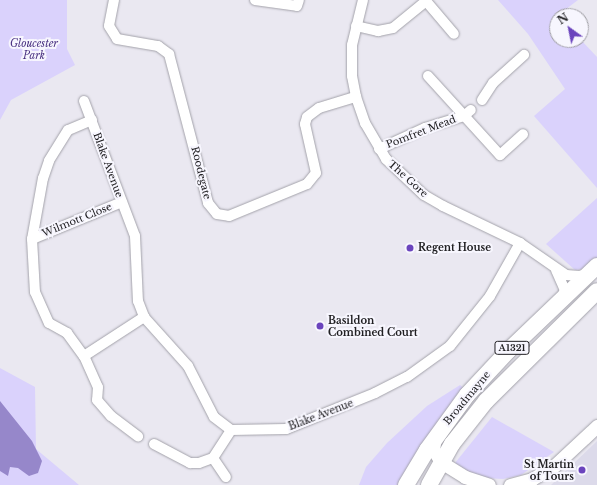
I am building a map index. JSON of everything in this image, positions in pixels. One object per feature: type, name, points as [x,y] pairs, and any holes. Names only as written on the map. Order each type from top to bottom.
[{"type":"main road","name":"Broadmayne","points":[[406,485],[435,437],[480,381],[595,268]]},
{"type":"main road","name":"Broadmayne","points":[[429,485],[441,462],[475,413],[499,386],[597,291]]},
{"type":"street","name":"Roodegate","points":[[114,0],[110,26],[117,38],[158,46],[170,54],[208,203],[217,214],[229,216],[307,184],[316,173],[305,124],[307,117],[319,108],[356,97]]},
{"type":"street","points":[[255,0],[297,6],[299,0]]},
{"type":"street","name":"The Gore","points":[[363,0],[356,26],[351,62],[356,97],[365,123],[379,149],[394,169],[424,195],[520,243],[537,253],[555,268],[573,276],[595,268]]},
{"type":"street","points":[[356,26],[378,31],[393,28],[426,1],[454,34]]},
{"type":"street","points":[[482,100],[490,87],[524,55]]},
{"type":"street","name":"Pomfret Mead","points":[[428,76],[468,113],[500,156],[524,134]]},
{"type":"street","name":"Blake Avenue","points":[[84,101],[135,236],[138,301],[144,317],[188,366],[214,417],[231,430],[286,429],[376,393],[407,377],[450,346],[490,296],[520,243]]},
{"type":"street","name":"Pomfret Mead","points":[[379,149],[425,128],[468,113]]},
{"type":"street","points":[[92,120],[68,130],[49,161],[36,207],[32,239],[35,292],[48,323],[68,333],[84,356],[98,387],[97,400],[111,416],[138,436]]},
{"type":"street","name":"Wilmott Close","points":[[32,239],[122,202]]},
{"type":"street","name":"The Gore","points":[[555,268],[565,290],[559,303]]},
{"type":"street","points":[[84,356],[144,317]]},
{"type":"street","points":[[532,485],[597,426]]},
{"type":"street","points":[[154,444],[190,463],[214,458],[231,430]]},
{"type":"street","points":[[435,437],[433,449],[441,462],[466,477],[489,485]]},
{"type":"street","points":[[214,458],[226,477]]},
{"type":"street","points":[[514,484],[554,466]]},
{"type":"shaded area","points":[[0,401],[32,441],[42,461],[38,473],[29,476],[18,468],[10,467],[8,476],[0,471]]},
{"type":"shaded area","points":[[597,441],[597,485],[551,485]]},
{"type":"green space","name":"Gloucester Park","points":[[0,0],[67,0],[67,49],[75,65],[11,100],[0,120]]},
{"type":"green space","points":[[498,0],[578,0],[568,8],[549,8],[549,48],[589,48],[597,57],[597,188],[534,116],[565,89],[528,34]]},
{"type":"green space","points":[[597,198],[597,258],[585,269],[575,270],[546,244]]},
{"type":"green space","points":[[0,368],[35,387],[36,449],[79,485],[0,485]]},
{"type":"green space","points":[[460,385],[467,391],[403,485],[359,485],[366,467],[387,443],[427,406]]},
{"type":"green space","points":[[492,417],[554,452],[521,475],[503,479],[484,478],[468,472],[455,463]]},
{"type":"place","name":"Regent House","points":[[410,248]]},
{"type":"place","name":"Basildon Combined Court","points":[[320,326]]},
{"type":"place","name":"St Martin of Tours","points":[[582,470]]}]
